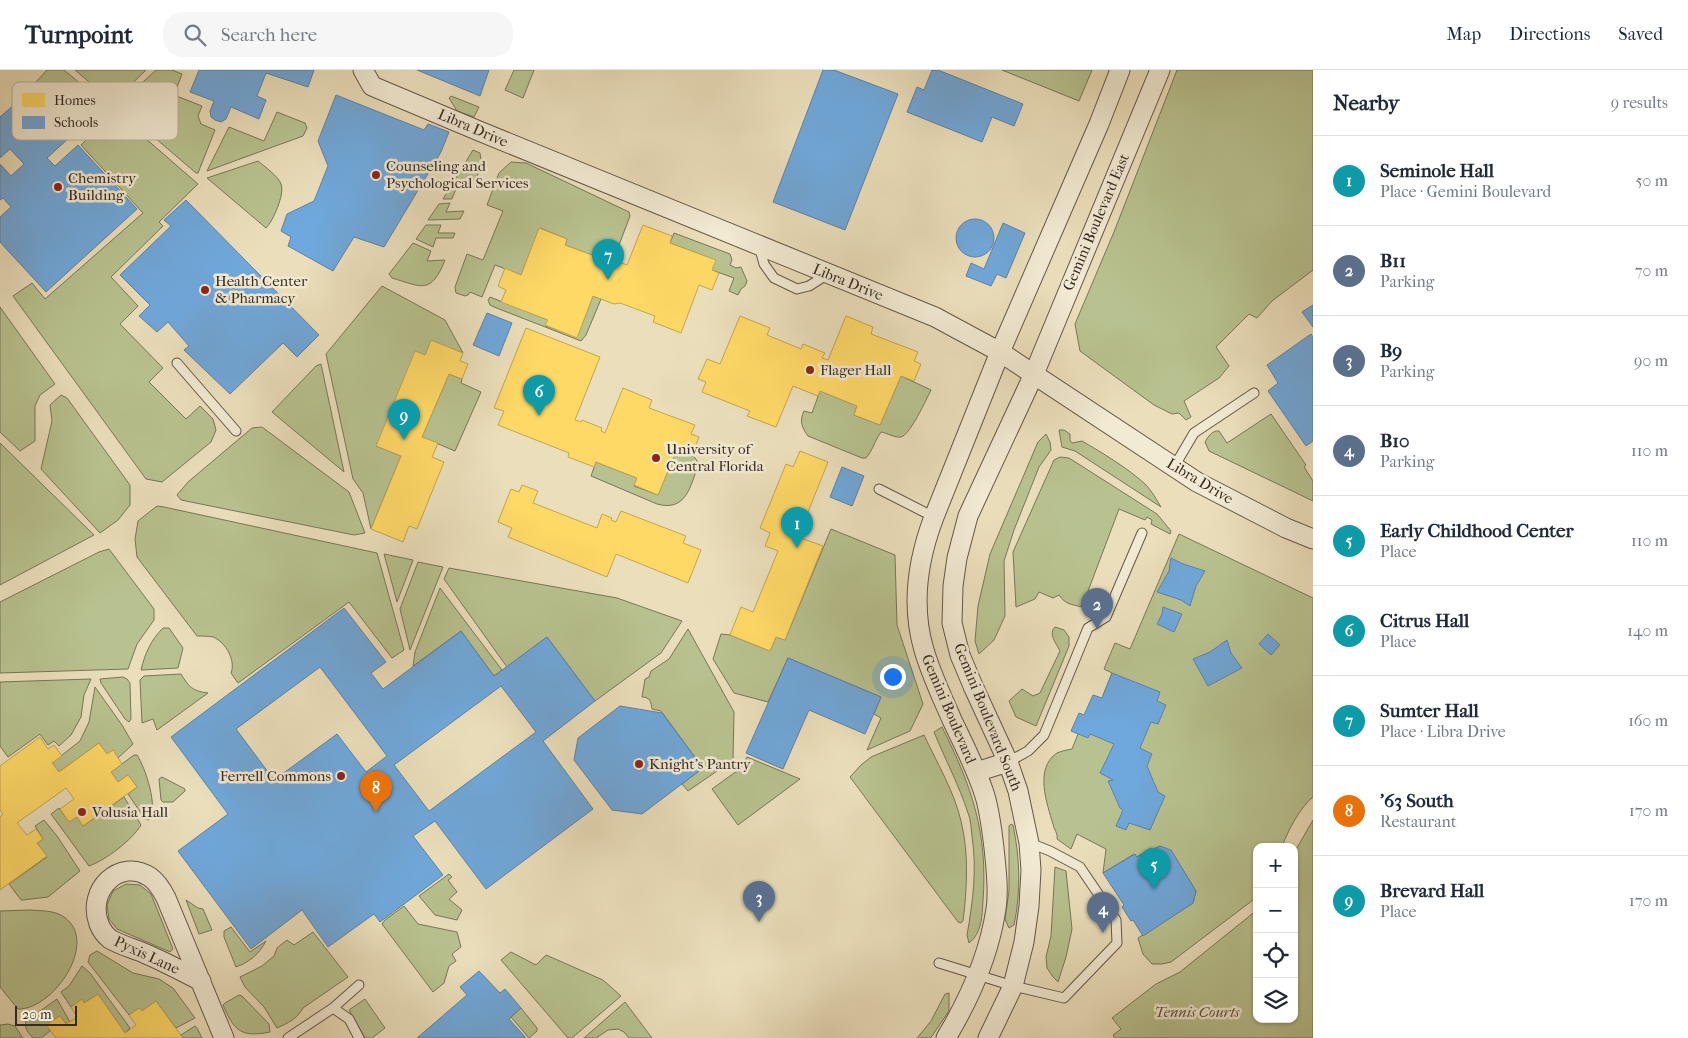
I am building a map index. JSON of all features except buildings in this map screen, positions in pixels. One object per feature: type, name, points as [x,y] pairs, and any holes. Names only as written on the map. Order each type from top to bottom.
[{"type":"street","name":"Libra Drive","points":[[363,70],[372,86],[935,317],[1000,352],[1197,482],[1286,528],[1313,539]]},
{"type":"street","points":[[1000,352],[1099,124],[1120,70]]},
{"type":"street","name":"Gemini Boulevard East","points":[[1034,374],[1160,70]]},
{"type":"street","name":"Gemini Boulevard","points":[[946,1038],[979,975],[996,907],[996,875],[992,828],[985,798],[976,772],[935,681],[924,649],[918,614],[919,575],[925,539],[1000,352]]},
{"type":"street","name":"Gemini Boulevard South","points":[[988,1038],[1013,986],[1024,942],[1031,870],[1029,843],[1018,791],[1008,762],[960,655],[952,623],[953,586],[957,558],[968,516],[1034,374]]},
{"type":"street","points":[[976,772],[1008,762]]},
{"type":"street","name":"Pyxis Lane","points":[[201,981],[156,958],[110,938],[100,928],[95,914],[96,900],[101,888],[110,878],[126,872],[138,871],[150,877],[159,886],[166,898],[201,981],[224,1038]]},
{"type":"lane","points":[[759,245],[764,264],[774,278],[797,288],[809,286],[828,274]]},
{"type":"lane","points":[[177,363],[236,431]]},
{"type":"lane","points":[[1174,467],[1194,433],[1254,393]]},
{"type":"lane","points":[[879,489],[934,517]]},
{"type":"lane","points":[[1008,762],[1028,751],[1044,735],[1088,628],[1106,617],[1142,533]]},
{"type":"lane","points":[[938,963],[1013,986],[1064,998],[1117,943],[1116,920],[1080,867],[1050,851],[1029,843]]},
{"type":"lane","points":[[288,1038],[333,1008],[359,985]]},
{"type":"lane","points":[[333,1008],[350,1020],[359,1038]]},
{"type":"green space","points":[[47,70],[64,70],[78,82],[36,82]]},
{"type":"green space","points":[[75,70],[146,70],[134,82],[89,82]]},
{"type":"green space","points":[[156,70],[172,70],[182,74],[178,84],[178,82],[143,82]]},
{"type":"green space","points":[[514,70],[534,70],[523,98],[505,90]]},
{"type":"green space","points":[[1002,70],[1092,70],[1079,101]]},
{"type":"green space","points":[[1177,70],[1313,70],[1313,270],[1272,301],[1257,318],[1249,314],[1216,347],[1229,366],[1219,378],[1184,401],[1191,417],[1186,420],[1179,413],[1172,414],[1154,405],[1080,351],[1075,324],[1114,232]]},
{"type":"green space","points":[[451,96],[479,107],[474,117],[457,111],[449,98]]},
{"type":"green space","points":[[178,97],[202,106],[198,116],[201,124],[215,130],[198,173],[157,140],[178,140]]},
{"type":"green space","points":[[277,112],[305,123],[307,128],[303,136],[207,171],[229,127],[264,141]]},
{"type":"green space","points":[[86,140],[147,140],[198,184],[159,222],[163,226],[111,277],[138,306],[120,324],[163,368],[149,382],[186,419],[200,406],[213,419],[216,430],[211,442],[162,482],[146,479],[13,296],[32,283],[45,299],[143,213],[81,145]]},
{"type":"green space","points":[[473,150],[480,153],[481,160],[477,169],[479,171],[476,179],[459,181],[452,199],[443,199]]},
{"type":"green space","points":[[258,161],[277,178],[282,188],[278,207],[266,228],[207,178]]},
{"type":"green space","points":[[511,162],[526,163],[629,212],[630,216],[619,245],[608,242],[604,256],[600,258],[565,245],[567,239],[540,228],[521,275],[495,265],[482,297],[470,292],[465,296],[456,293],[455,287],[467,254],[483,260],[503,211],[487,205],[499,173]]},
{"type":"green space","points":[[450,203],[446,212],[464,211],[460,219],[428,220],[439,204]]},
{"type":"green space","points":[[426,225],[441,225],[438,233],[455,233],[453,238],[436,238],[433,247],[416,239]]},
{"type":"green space","points":[[674,233],[730,254],[732,260],[730,265],[736,268],[741,267],[747,281],[738,295],[729,291],[734,278],[712,270],[715,260],[670,243]]},
{"type":"green space","points":[[413,243],[431,251],[427,261],[445,260],[435,279],[424,286],[392,278],[389,274]]},
{"type":"green space","points":[[382,286],[445,320],[463,353],[431,341],[376,446],[401,456],[371,529],[363,493],[353,479],[326,354]]},
{"type":"green space","points":[[593,296],[601,299],[586,335],[581,341],[494,307],[490,305],[488,300],[490,297],[548,320],[546,326],[577,337]]},
{"type":"green space","points":[[0,307],[55,384],[40,395],[35,406],[35,441],[20,451],[0,432]]},
{"type":"green space","points":[[321,364],[344,472],[272,412],[316,366]]},
{"type":"green space","points":[[449,374],[462,379],[461,383],[481,392],[455,451],[422,437]]},
{"type":"green space","points":[[901,376],[931,390],[918,416],[905,435],[899,437],[881,432],[866,458],[808,436],[804,430],[801,421],[802,415],[804,411],[812,413],[820,391],[857,406],[854,415],[880,425]]},
{"type":"green space","points":[[61,395],[67,398],[130,485],[130,505],[118,520],[100,533],[41,469],[52,421],[50,405]]},
{"type":"green space","points":[[1271,414],[1306,465],[1304,467],[1313,481],[1313,501],[1209,451],[1205,442],[1212,433],[1219,431],[1227,443]]},
{"type":"green space","points":[[262,427],[349,492],[365,533],[354,535],[181,500],[177,495],[188,482],[252,428]]},
{"type":"green space","points":[[1059,430],[1064,430],[1070,434],[1072,443],[1082,441],[1131,472],[1154,495],[1161,507],[1075,451],[1062,447]]},
{"type":"green space","points":[[1046,434],[1051,450],[1039,467],[1004,561],[1005,616],[994,640],[979,654],[975,641],[978,606],[990,554],[1038,442]]},
{"type":"green space","points":[[0,443],[94,535],[0,585]]},
{"type":"green space","points":[[677,449],[694,457],[698,466],[685,496],[675,504],[667,506],[657,504],[591,476],[596,462],[637,478],[634,486],[658,495]]},
{"type":"green space","points":[[1060,457],[1069,458],[1157,514],[1171,531],[1170,534],[1151,524],[1152,520],[1147,517],[1145,520],[1119,509],[1082,607],[1066,602],[1059,595],[1053,598],[1039,592],[1035,599],[1016,607],[1013,552],[1054,460]]},
{"type":"green space","points":[[157,506],[377,553],[404,650],[392,658],[349,602],[238,683],[231,673],[232,663],[226,647],[213,637],[197,636],[137,557],[135,539],[138,521]]},
{"type":"green space","points":[[831,529],[895,555],[897,625],[923,704],[910,731],[867,750],[881,718],[874,714],[881,697],[788,658],[768,702],[734,693],[713,659],[721,634],[730,635],[770,651],[776,637],[785,640]]},
{"type":"green space","points":[[1179,534],[1313,598],[1313,797],[1304,806],[1295,820],[1284,843],[1253,843],[1253,900],[1171,962],[1162,964],[1152,964],[1143,954],[1138,938],[1193,903],[1196,891],[1173,854],[1160,846],[1152,850],[1151,848],[1137,857],[1134,854],[1103,873],[1106,849],[1077,834],[1071,849],[1057,839],[1044,787],[1046,768],[1050,760],[1057,753],[1072,749],[1078,734],[1102,698],[1112,673],[1104,669],[1115,643],[1130,649]]},
{"type":"green space","points":[[109,549],[154,609],[154,620],[137,644],[128,669],[0,673],[0,602],[99,552]]},
{"type":"green space","points":[[384,554],[413,560],[397,602]]},
{"type":"green space","points":[[418,562],[443,567],[410,650],[400,609]]},
{"type":"green space","points":[[449,568],[617,598],[682,621],[661,653],[595,701],[547,637],[507,667],[444,579]]},
{"type":"green space","points":[[440,588],[502,670],[494,676],[461,631],[413,666],[415,652]]},
{"type":"green space","points":[[1055,627],[1064,630],[1069,637],[1069,646],[1036,726],[1016,717],[1009,701],[1022,689],[1033,696],[1040,693],[1060,651],[1052,636]]},
{"type":"green space","points":[[163,628],[169,628],[183,648],[178,668],[141,670],[149,647]]},
{"type":"green space","points":[[688,629],[734,712],[733,760],[688,791],[682,784],[703,768],[661,711],[652,709],[650,700],[642,697],[645,679],[649,677],[651,671],[669,659]]},
{"type":"green space","points":[[181,674],[192,688],[208,693],[157,730],[153,719],[142,723],[140,680],[144,676]]},
{"type":"green space","points":[[123,677],[130,683],[131,719],[129,722],[125,719],[100,679]]},
{"type":"green space","points":[[91,679],[84,695],[81,717],[71,735],[59,746],[54,741],[48,745],[40,734],[8,757],[0,746],[0,682]]},
{"type":"green space","points":[[95,687],[133,744],[118,758],[107,754],[99,743],[59,772],[52,763],[80,741],[89,722]]},
{"type":"green space","points":[[942,727],[962,770],[976,811],[983,854],[982,918],[977,934],[969,943],[967,935],[973,898],[974,873],[971,824],[960,792],[934,732]]},
{"type":"green space","points":[[924,735],[954,799],[964,833],[966,884],[963,921],[961,923],[958,922],[850,777],[871,757]]},
{"type":"green space","points":[[134,755],[137,755],[140,761],[150,788],[152,814],[149,820],[145,819],[128,794],[137,787],[128,775],[118,782],[111,772]]},
{"type":"green space","points":[[747,757],[800,779],[738,825],[712,789],[741,768]]},
{"type":"green space","points":[[162,777],[185,789],[173,802],[163,802],[161,800],[159,779]]},
{"type":"green space","points":[[124,797],[141,825],[118,849],[89,866],[51,814],[59,808],[69,822],[77,817],[83,826]]},
{"type":"green space","points":[[44,820],[80,871],[48,897],[21,900],[9,884],[47,857],[37,843],[43,839],[35,826]]},
{"type":"green space","name":"Tennis Courts","points":[[1313,820],[1313,1038],[1115,1038],[1113,1035],[1121,1029],[1112,1018],[1156,984],[1180,972],[1253,913],[1253,1023],[1298,1023],[1298,846]]},
{"type":"green space","points":[[1013,825],[1017,850],[1019,888],[1014,925],[1009,928],[1005,919],[1009,891],[1009,826]]},
{"type":"green space","points":[[1055,867],[1066,871],[1072,929],[1058,982],[1047,968],[1046,957],[1051,936]]},
{"type":"green space","points":[[449,874],[452,877],[448,880],[457,892],[449,899],[462,910],[457,920],[435,915],[419,896]]},
{"type":"green space","points":[[126,884],[140,885],[151,894],[173,949],[170,952],[117,929],[109,919],[107,905],[113,891]]},
{"type":"green space","points":[[186,900],[203,909],[212,930],[199,934]]},
{"type":"green space","points":[[404,906],[418,924],[457,932],[461,947],[452,954],[456,961],[449,966],[444,983],[433,992],[382,924]]},
{"type":"green space","points":[[30,910],[52,912],[64,917],[74,928],[77,942],[68,973],[57,987],[45,999],[32,1006],[18,1009],[0,987],[0,911]]},
{"type":"green space","points":[[231,927],[250,952],[266,941],[254,957],[236,967],[224,937],[224,931]]},
{"type":"green space","points":[[313,932],[348,977],[303,1008],[292,1020],[277,1028],[264,1007],[245,987],[240,977],[262,966],[274,956],[277,948],[287,940],[294,945]]},
{"type":"green space","points":[[97,951],[133,973],[159,979],[173,988],[195,1018],[176,1028],[156,1001],[142,1011],[139,1008],[129,1015],[88,962],[90,955]]},
{"type":"green space","points":[[511,952],[536,965],[546,955],[603,980],[621,996],[572,1038],[568,1038],[501,960]]},
{"type":"green space","points":[[82,966],[90,973],[130,1028],[125,1033],[98,994],[84,1003],[81,1000],[71,1007],[61,992],[69,986]]},
{"type":"green space","points":[[949,993],[949,1011],[932,1036],[930,1038],[917,1038],[931,1021],[945,994]]},
{"type":"green space","points":[[239,995],[269,1024],[270,1032],[260,1034],[245,1033],[235,1026],[223,1005]]},
{"type":"green space","points":[[57,999],[70,1022],[66,1024],[60,1016],[47,1025],[50,1031],[41,1038],[33,1038],[26,1028],[26,1021]]},
{"type":"green space","points":[[365,999],[385,1028],[372,1038],[365,1038],[349,1010]]},
{"type":"green space","points":[[625,1002],[652,1038],[629,1038],[618,1029],[608,1030],[596,1038],[584,1038]]},
{"type":"green space","points":[[521,1008],[537,1028],[537,1031],[529,1038],[511,1017]]},
{"type":"green space","points":[[8,1024],[15,1026],[23,1038],[0,1038],[0,1025]]},
{"type":"green space","points":[[195,1026],[202,1038],[183,1038],[181,1035]]},
{"type":"place","name":"Counseling and Psychological Services","points":[[376,175]]},
{"type":"place","name":"Chemistry Building","points":[[58,187]]},
{"type":"place","name":"Sumter Hall","points":[[608,280]]},
{"type":"place","name":"Health Center & Pharmacy","points":[[205,290]]},
{"type":"place","name":"Flager Hall","points":[[810,370]]},
{"type":"place","name":"Citrus Hall","points":[[539,416]]},
{"type":"place","name":"Brevard Hall","points":[[404,440]]},
{"type":"place","name":"University of Central Florida","points":[[656,458]]},
{"type":"place","name":"Seminole Hall","points":[[797,548]]},
{"type":"place","name":"B11","points":[[1097,629]]},
{"type":"place","name":"Knight's Pantry","points":[[639,764]]},
{"type":"place","name":"Ferrell Commons","points":[[341,776]]},
{"type":"place","name":"Volusia Hall","points":[[82,812]]},
{"type":"place","name":"'63 South","points":[[376,812]]},
{"type":"place","name":"Early Childhood Center","points":[[1154,889]]},
{"type":"place","name":"B9","points":[[759,922]]},
{"type":"place","name":"B10","points":[[1103,933]]}]
